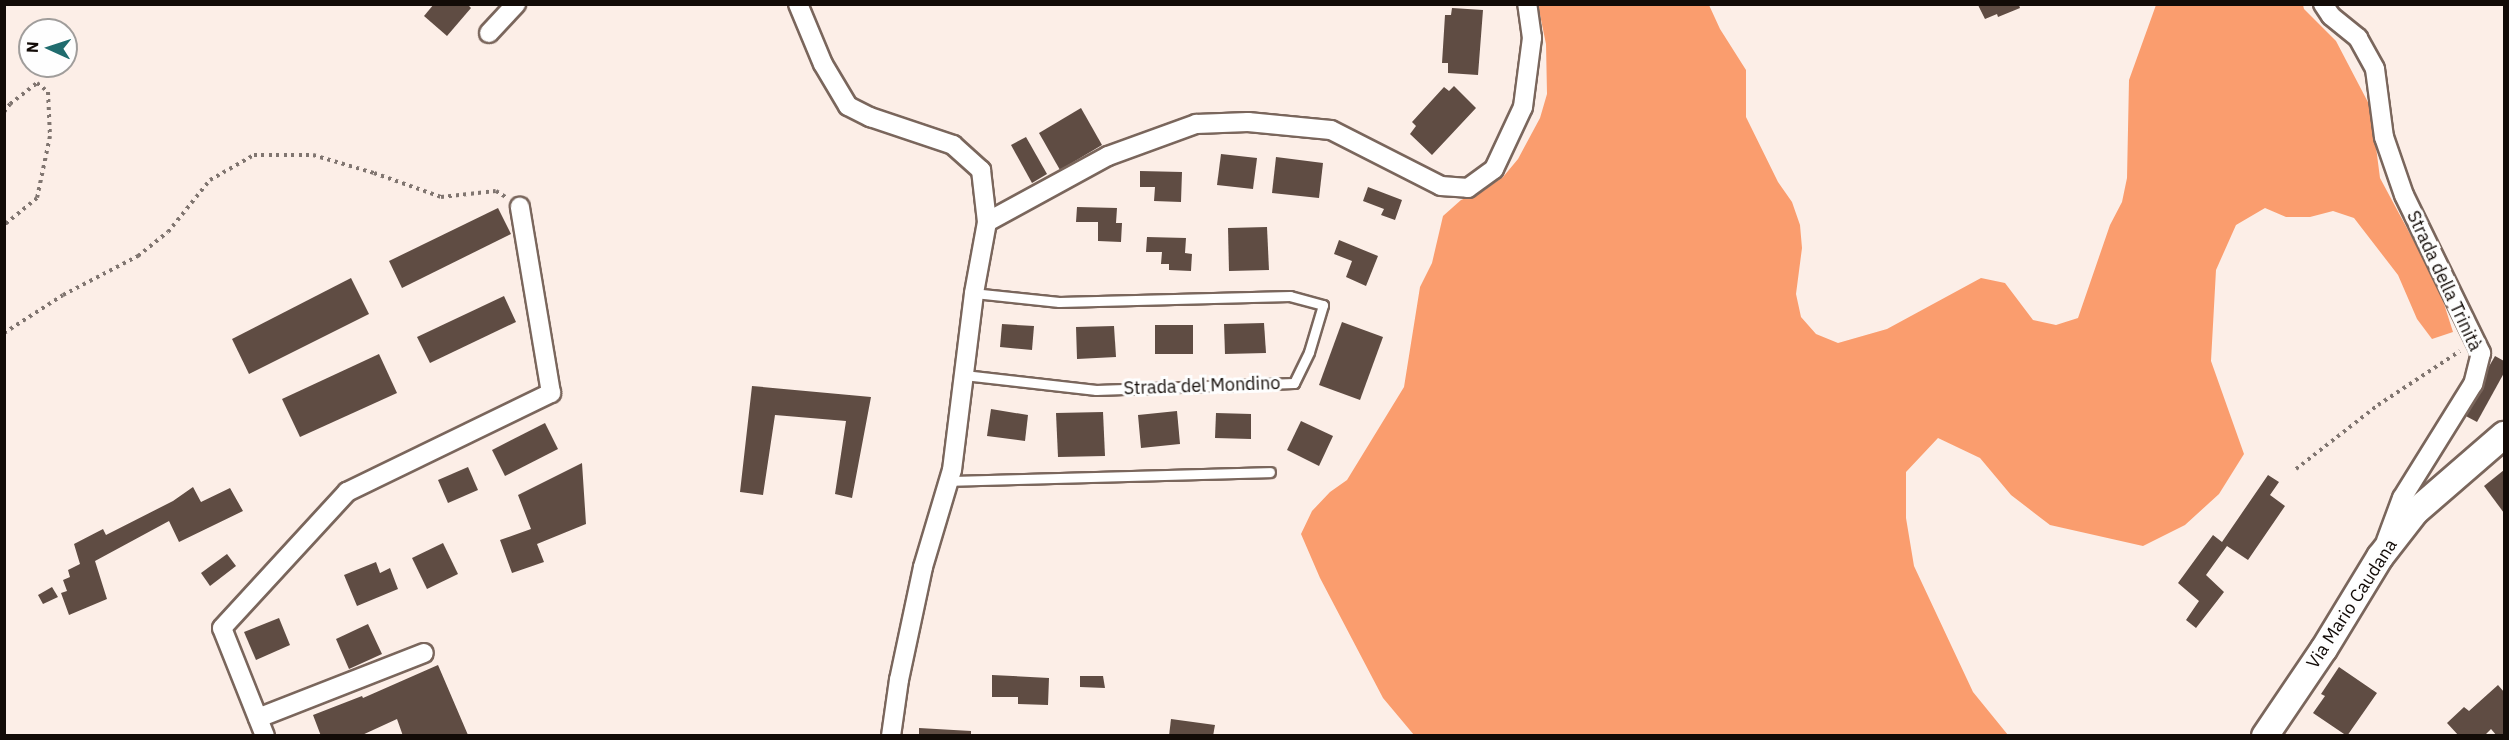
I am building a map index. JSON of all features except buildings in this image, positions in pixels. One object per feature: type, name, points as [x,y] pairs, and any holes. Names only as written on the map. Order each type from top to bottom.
[{"type":"main road","name":"Via Mario Caudana","points":[[2265,735],[2324,649],[2380,557],[2415,512],[2505,435]]},
{"type":"street","points":[[489,33],[516,4]]},
{"type":"street","points":[[798,4],[823,64],[848,106],[880,121],[953,145],[981,170],[987,222],[974,293],[948,481],[923,567],[899,680],[891,735]]},
{"type":"street","points":[[987,222],[1108,156],[1197,124],[1248,122],[1331,130],[1441,186],[1468,188],[1494,169],[1523,107],[1533,38],[1527,4]]},
{"type":"street","name":"Strada della Trinità","points":[[2323,4],[2331,16],[2358,38],[2375,69],[2385,137],[2404,195],[2481,353],[2473,384],[2402,498],[2380,557]]},
{"type":"street","points":[[424,653],[261,727],[222,628],[347,492],[550,393],[520,207]]},
{"type":"lane","name":"Strada del Mondino","points":[[964,375],[1096,390],[1294,383],[1309,352],[1323,305],[1290,296],[1059,302],[974,293]]},
{"type":"lane","points":[[948,481],[1270,472]]},
{"type":"path","points":[[4,112],[10,104],[38,83],[48,92],[50,136],[38,198],[4,225]]},
{"type":"path","points":[[4,333],[63,295],[138,255],[168,232],[210,180],[254,155],[313,155],[374,173],[441,197],[496,191],[520,207]]},
{"type":"path","points":[[2296,469],[2446,358],[2476,342]]},
{"type":"shaded area","points":[[1538,5],[1709,5],[1720,29],[1746,70],[1746,117],[1778,182],[1792,202],[1800,225],[1802,248],[1796,294],[1801,317],[1816,334],[1838,343],[1887,329],[1981,278],[2005,283],[2033,320],[2056,325],[2078,318],[2110,225],[2122,202],[2127,178],[2129,80],[2156,5],[2303,5],[2304,9],[2336,41],[2371,108],[2380,178],[2439,288],[2453,332],[2432,339],[2417,319],[2398,275],[2354,218],[2333,211],[2310,217],[2286,217],[2265,208],[2236,225],[2216,270],[2211,361],[2244,454],[2219,494],[2185,525],[2143,546],[2050,525],[2011,495],[1980,458],[1938,438],[1906,472],[1906,518],[1914,566],[1973,692],[2008,735],[1414,735],[1383,698],[1320,578],[1301,534],[1312,511],[1330,492],[1347,480],[1404,387],[1420,287],[1432,263],[1443,216],[1461,200],[1483,191],[1503,177],[1518,159],[1540,118],[1547,94],[1546,44]]}]
